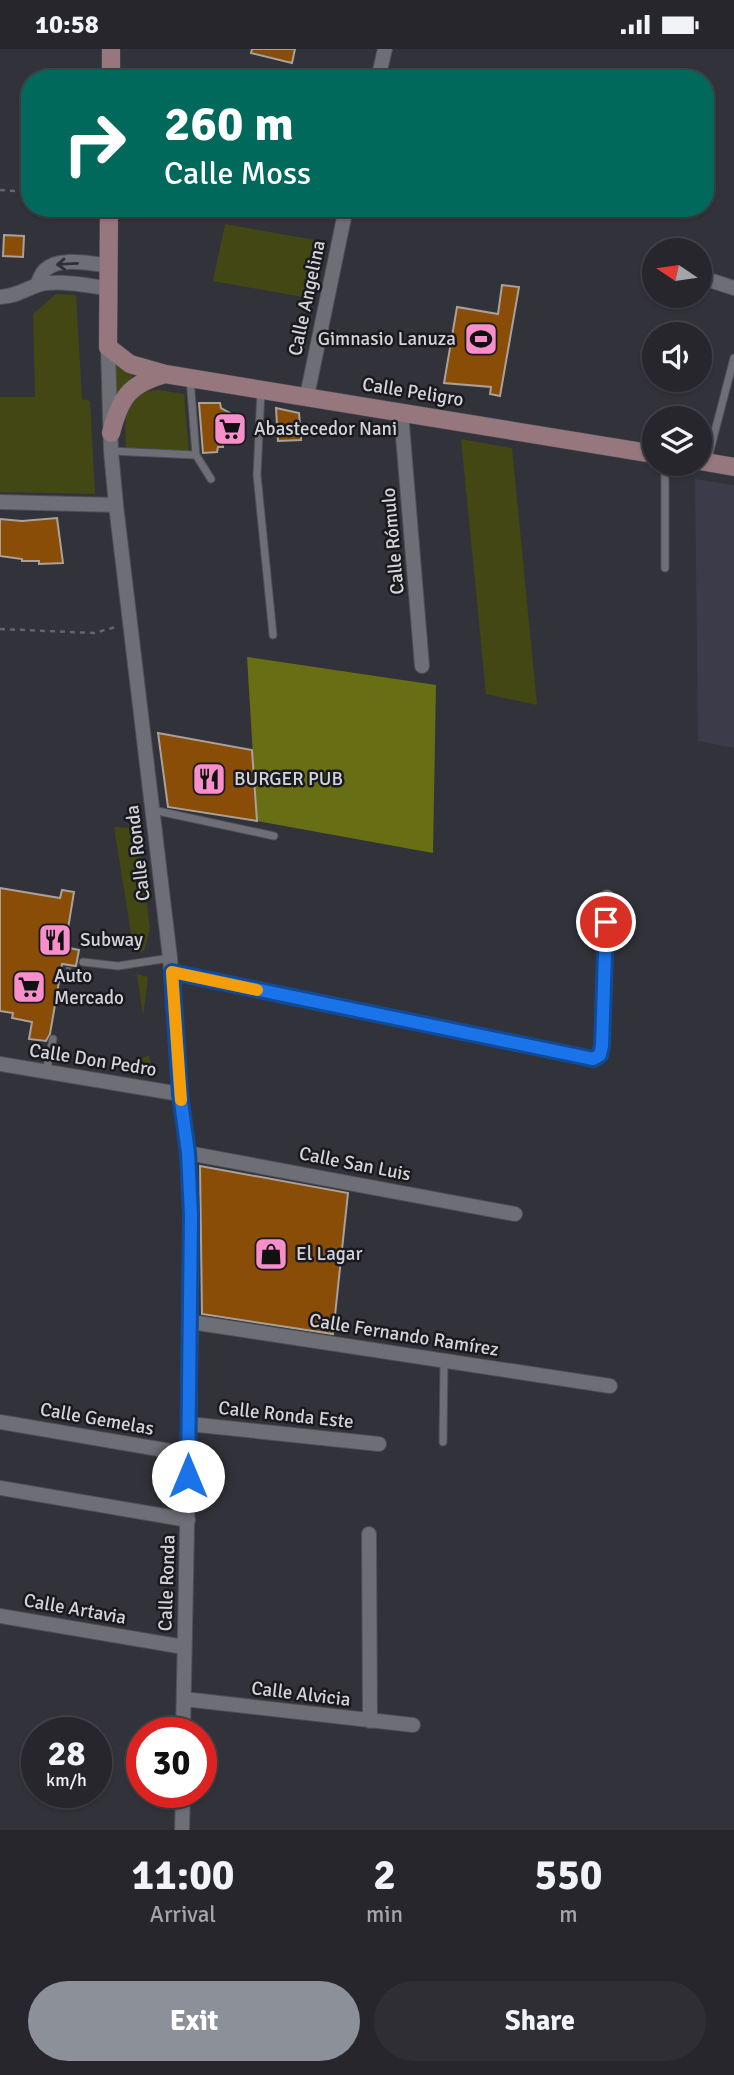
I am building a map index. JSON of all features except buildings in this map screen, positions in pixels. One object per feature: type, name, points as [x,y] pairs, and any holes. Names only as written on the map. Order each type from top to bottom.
[{"type":"main road","points":[[111,49],[111,70]]},
{"type":"main road","points":[[108,347],[109,217]]},
{"type":"main road","name":"Calle Peligro","points":[[108,347],[130,364],[165,374],[642,452]]},
{"type":"main road","points":[[111,442],[117,407],[132,389],[150,378],[165,374]]},
{"type":"main road","points":[[712,463],[734,467]]},
{"type":"street","points":[[380,70],[385,49]]},
{"type":"street","name":"Calle Angelina","points":[[307,396],[344,217]]},
{"type":"street","points":[[37,285],[44,271],[61,263],[107,265]]},
{"type":"street","points":[[712,281],[734,288]]},
{"type":"street","points":[[0,297],[19,295],[37,285],[50,283],[107,288]]},
{"type":"street","name":"Calle Ronda","points":[[108,347],[116,505],[171,965],[180,1094],[188,1153],[191,1322],[183,1717]]},
{"type":"street","name":"Calle Rómulo","points":[[401,412],[422,666]]},
{"type":"street","points":[[0,502],[116,505]]},
{"type":"street","points":[[171,965],[593,1059],[600,1055],[602,1046],[607,897]]},
{"type":"street","name":"Calle Don Pedro","points":[[0,1064],[180,1094]]},
{"type":"street","name":"Calle San Luis","points":[[188,1153],[515,1214]]},
{"type":"street","name":"Calle Fernando Ramírez","points":[[191,1322],[610,1386]]},
{"type":"street","name":"Calle Gemelas","points":[[0,1422],[188,1454]]},
{"type":"street","name":"Calle Ronda Este","points":[[189,1424],[379,1444]]},
{"type":"street","points":[[0,1488],[188,1520]]},
{"type":"street","points":[[369,1534],[370,1721]]},
{"type":"street","name":"Calle Artavia","points":[[0,1616],[184,1647]]},
{"type":"street","name":"Calle Alvicia","points":[[184,1699],[413,1725]]},
{"type":"street","points":[[182,1830],[183,1808]]},
{"type":"lane","points":[[712,432],[734,358]]},
{"type":"lane","points":[[190,378],[196,455],[211,479]]},
{"type":"lane","points":[[261,389],[257,475],[273,635]]},
{"type":"lane","points":[[111,442],[196,455]]},
{"type":"lane","points":[[665,476],[665,568]]},
{"type":"lane","points":[[152,810],[274,836]]},
{"type":"lane","points":[[83,962],[118,967],[171,965]]},
{"type":"lane","points":[[46,1072],[53,1039]]},
{"type":"lane","points":[[443,1361],[443,1442]]},
{"type":"path","points":[[0,190],[21,191]]},
{"type":"path","points":[[0,629],[94,633],[129,624]]},
{"type":"shaded area","points":[[695,479],[734,485],[734,748],[698,741]]},
{"type":"shaded area","points":[[247,657],[436,685],[433,853],[257,821]]},
{"type":"green space","points":[[225,224],[321,241],[308,298],[213,281]]},
{"type":"green space","points":[[56,294],[76,295],[82,399],[90,401],[95,494],[0,492],[0,397],[35,397],[33,314]]},
{"type":"green space","points":[[110,365],[132,369],[133,376],[112,399]]},
{"type":"green space","points":[[159,390],[184,394],[189,452],[126,449],[128,409],[138,396]]},
{"type":"green space","points":[[461,439],[512,448],[537,705],[486,694]]},
{"type":"green space","points":[[114,827],[137,828],[150,929],[144,951],[134,953]]},
{"type":"green space","points":[[137,974],[148,977],[143,1017]]},
{"type":"green space","points":[[149,1055],[151,1066],[148,1071],[142,1073],[133,1070],[135,1062]]},
{"type":"slow traffic","points":[[181,1100],[172,972],[257,990]]},
{"type":"place","name":"Gimnasio Lanuza","points":[[481,339]]},
{"type":"place","name":"Abastecedor Nani","points":[[230,429]]},
{"type":"place","name":"BURGER PUB","points":[[209,779]]},
{"type":"place","name":"Subway","points":[[55,940]]},
{"type":"place","name":"Auto Mercado","points":[[29,987]]},
{"type":"place","name":"El Lagar","points":[[271,1254]]},
{"type":"route","points":[[188,1476],[191,1215],[172,972],[593,1059],[600,1055],[602,1046],[606,922]]}]
